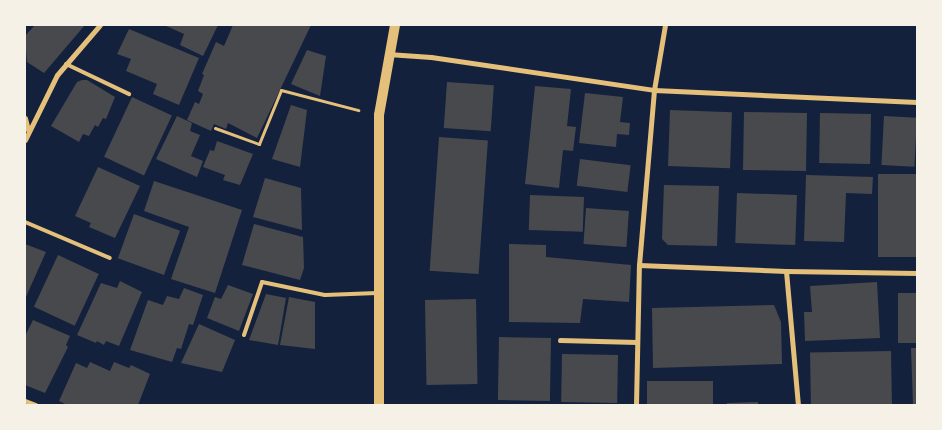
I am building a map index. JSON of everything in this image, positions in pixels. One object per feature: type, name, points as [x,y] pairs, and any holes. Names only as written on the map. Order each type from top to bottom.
[{"type":"main road","points":[[379,405],[377,294],[379,115],[394,25]]},
{"type":"street","points":[[25,140],[28,130],[57,75],[100,25]]},
{"type":"street","points":[[636,405],[639,265],[654,90],[665,25]]},
{"type":"street","points":[[388,54],[431,57],[654,90],[917,102]]},
{"type":"street","points":[[25,118],[28,130]]},
{"type":"street","points":[[639,265],[786,271],[917,273]]},
{"type":"street","points":[[786,271],[798,405]]},
{"type":"street","points":[[560,340],[637,342]]},
{"type":"lane","points":[[66,64],[129,94]]},
{"type":"lane","points":[[25,222],[110,258]]},
{"type":"lane","points":[[244,335],[262,282],[325,295],[377,294]]},
{"type":"lane","points":[[25,400],[36,405]]},
{"type":"path","points":[[215,128],[259,144],[281,90],[327,104],[379,115]]},
{"type":"building","points":[[35,25],[85,25],[44,73],[27,62],[25,36]]},
{"type":"building","points":[[164,25],[218,25],[203,56],[180,45],[184,34]]},
{"type":"building","points":[[233,25],[311,25],[257,138],[228,123],[226,129],[214,124],[211,131],[187,120],[195,102],[199,104],[203,94],[198,91],[204,75],[202,74],[216,42],[224,46]]},
{"type":"building","points":[[129,29],[199,58],[179,105],[153,94],[157,84],[126,71],[131,59],[117,54]]},
{"type":"building","points":[[307,50],[326,56],[320,96],[291,84]]},
{"type":"building","points":[[87,80],[115,97],[106,119],[103,118],[98,127],[95,125],[89,136],[83,134],[79,142],[51,126],[77,82]]},
{"type":"building","points":[[447,82],[494,85],[491,131],[444,128]]},
{"type":"building","points":[[535,86],[571,89],[567,126],[576,127],[573,151],[563,150],[559,188],[525,184]]},
{"type":"building","points":[[585,93],[623,97],[620,122],[630,123],[629,135],[617,134],[616,147],[579,143]]},
{"type":"building","points":[[132,97],[172,116],[144,175],[104,157]]},
{"type":"building","points":[[291,105],[307,110],[300,167],[272,159]]},
{"type":"building","points":[[670,110],[732,112],[730,168],[668,166]]},
{"type":"building","points":[[744,112],[807,113],[806,171],[743,170]]},
{"type":"building","points":[[820,113],[871,114],[870,164],[819,163]]},
{"type":"building","points":[[177,116],[192,123],[190,131],[200,135],[191,156],[203,161],[197,177],[156,159]]},
{"type":"building","points":[[884,116],[917,118],[914,167],[881,165]]},
{"type":"building","points":[[439,137],[488,140],[479,274],[430,271]]},
{"type":"building","points":[[217,141],[253,154],[240,185],[223,180],[225,175],[203,167],[210,150],[214,151]]},
{"type":"building","points":[[580,159],[631,165],[627,192],[577,186]]},
{"type":"building","points":[[98,167],[140,186],[115,238],[89,227],[91,223],[75,216]]},
{"type":"building","points":[[878,174],[917,174],[917,257],[878,257]]},
{"type":"building","points":[[806,175],[873,177],[872,194],[846,193],[844,242],[804,241]]},
{"type":"building","points":[[265,178],[301,188],[302,230],[253,217]]},
{"type":"building","points":[[154,181],[242,210],[215,293],[171,279],[189,227],[144,211]]},
{"type":"building","points":[[664,185],[719,186],[717,246],[668,245],[662,239]]},
{"type":"building","points":[[737,193],[797,195],[795,245],[735,243]]},
{"type":"building","points":[[530,195],[584,197],[583,232],[529,230]]},
{"type":"building","points":[[586,208],[629,211],[626,247],[583,244]]},
{"type":"building","points":[[134,214],[180,231],[164,275],[118,258]]},
{"type":"building","points":[[254,224],[303,237],[304,268],[300,280],[242,265]]},
{"type":"building","points":[[25,244],[46,252],[25,299]]},
{"type":"building","points":[[509,244],[546,245],[546,257],[631,265],[629,302],[583,299],[580,323],[509,322]]},
{"type":"building","points":[[58,255],[99,274],[75,326],[34,307]]},
{"type":"building","points":[[120,281],[142,292],[119,346],[106,341],[104,345],[97,341],[96,343],[77,335],[101,283],[117,288]]},
{"type":"building","points":[[877,282],[880,338],[805,341],[804,312],[812,312],[810,286]]},
{"type":"building","points":[[228,285],[253,294],[239,331],[207,318],[215,297],[221,299]]},
{"type":"building","points":[[184,288],[203,295],[193,325],[189,324],[181,349],[177,348],[172,362],[130,350],[148,300],[163,305],[167,296],[179,299]]},
{"type":"building","points":[[898,293],[917,293],[917,343],[898,343]]},
{"type":"building","points":[[266,294],[286,298],[278,345],[249,340]]},
{"type":"building","points":[[289,297],[315,302],[315,349],[280,345]]},
{"type":"building","points":[[476,299],[477,384],[426,385],[425,300]]},
{"type":"building","points":[[774,305],[781,322],[782,364],[653,368],[652,308]]},
{"type":"building","points":[[33,320],[70,336],[66,345],[68,347],[45,393],[25,385],[25,336]]},
{"type":"building","points":[[199,324],[235,340],[222,372],[181,363]]},
{"type":"building","points":[[499,337],[551,338],[550,401],[498,400]]},
{"type":"building","points":[[911,348],[917,348],[917,405],[913,405]]},
{"type":"building","points":[[891,351],[892,405],[811,405],[810,352]]},
{"type":"building","points":[[562,354],[618,355],[617,403],[561,402]]},
{"type":"building","points":[[90,362],[110,371],[114,362],[129,368],[131,365],[150,374],[138,405],[67,405],[59,401],[76,363],[87,368]]},
{"type":"building","points":[[647,381],[713,381],[713,405],[647,405]]},
{"type":"building","points":[[758,402],[758,405],[727,405],[727,403]]}]
